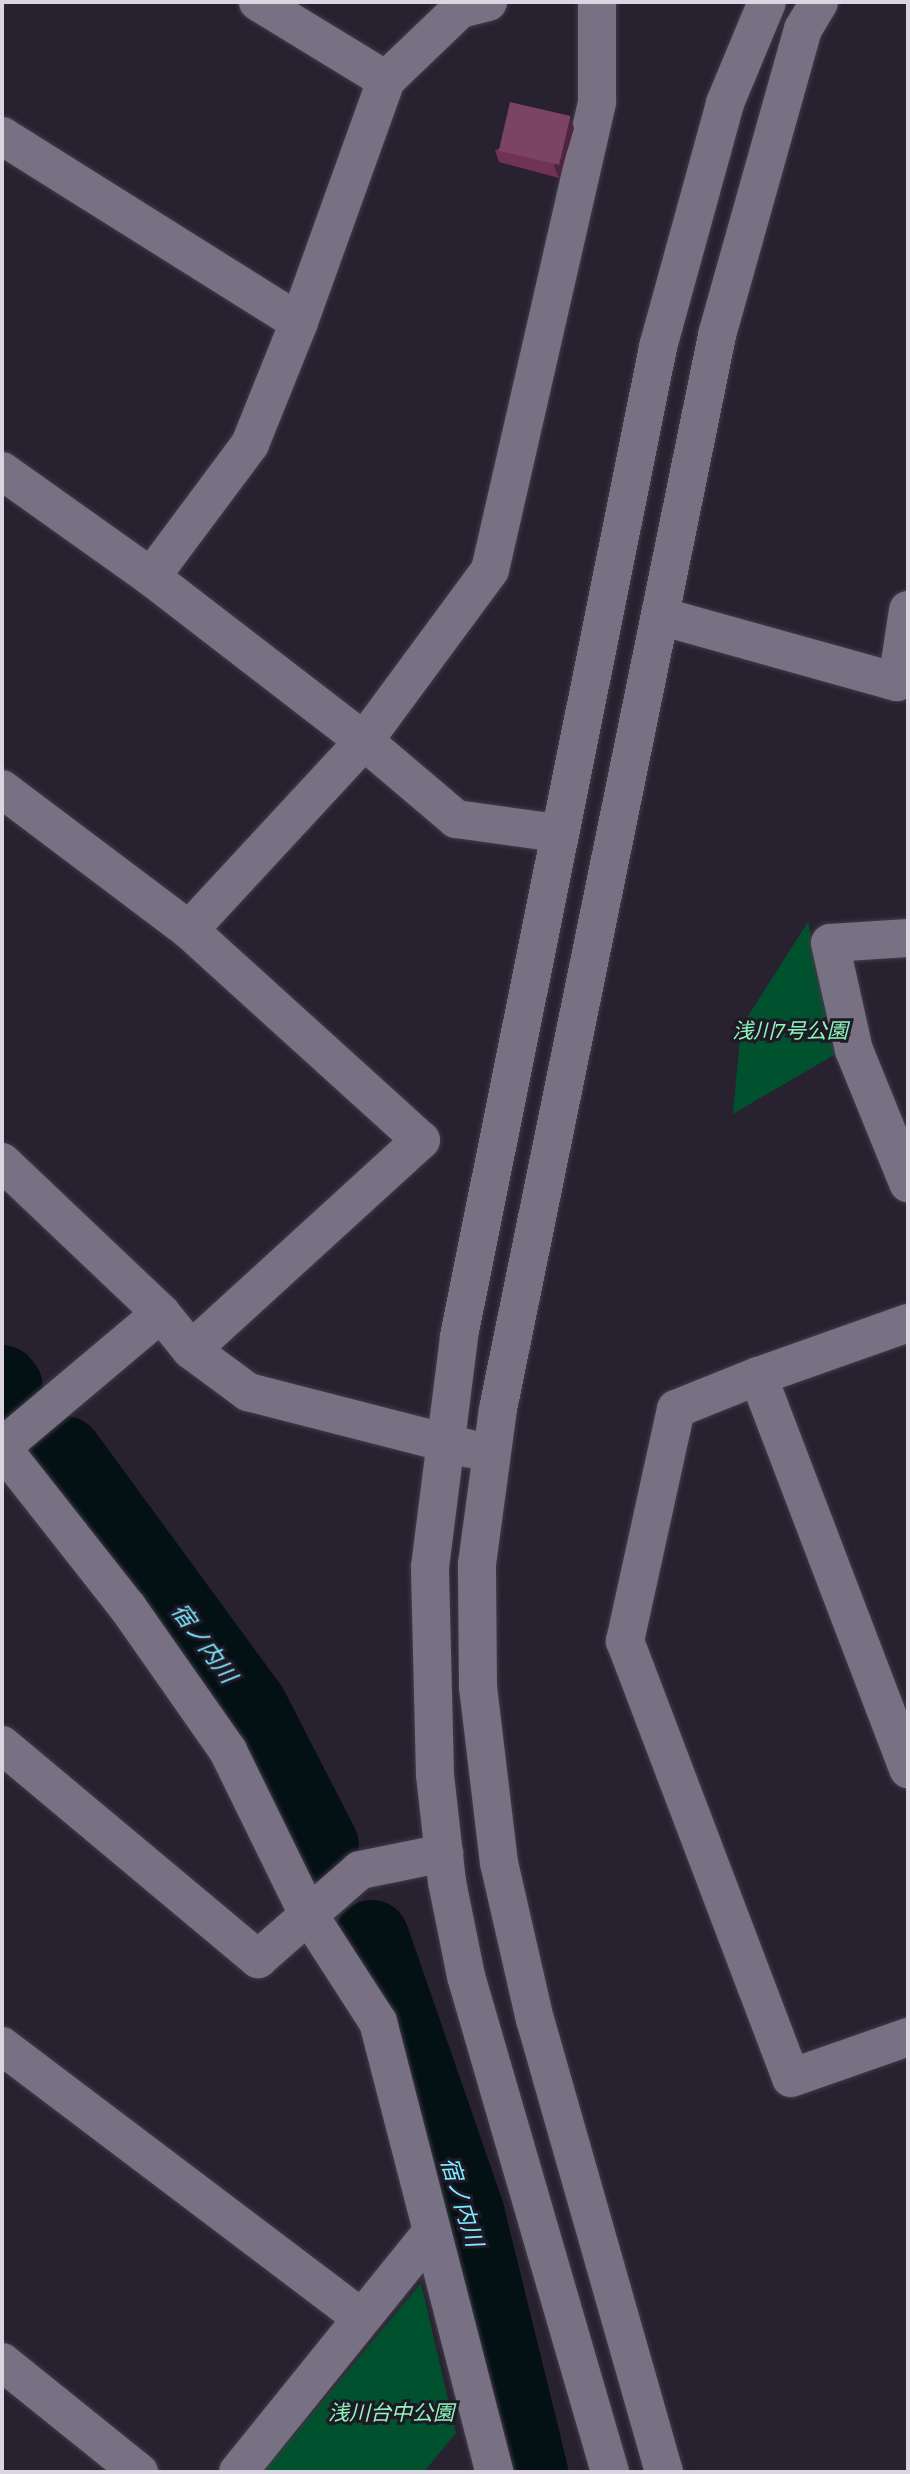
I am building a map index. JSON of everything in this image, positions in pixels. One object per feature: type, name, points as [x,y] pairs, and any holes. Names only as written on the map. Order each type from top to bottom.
[{"type":"street","points":[[258,2],[386,80]]},
{"type":"street","points":[[151,577],[250,444],[299,322],[386,80],[460,9],[488,2]]},
{"type":"street","points":[[189,930],[364,741],[489,570],[597,102],[597,2]]},
{"type":"street","points":[[610,2472],[466,1976],[444,1853],[435,1775],[429,1643],[430,1567],[459,1336],[557,833],[677,265],[725,103],[767,2]]},
{"type":"street","points":[[664,2472],[535,2020],[499,1863],[478,1688],[477,1564],[492,1454],[535,1224],[717,335],[803,29],[819,2]]},
{"type":"street","points":[[2,136],[299,322]]},
{"type":"street","points":[[2,471],[151,577],[364,741],[456,819],[557,833]]},
{"type":"street","points":[[660,615],[897,682],[908,610]]},
{"type":"street","points":[[2,789],[189,930],[421,1140],[191,1350]]},
{"type":"street","points":[[908,938],[830,943],[854,1050],[908,1183]]},
{"type":"street","points":[[2,1162],[161,1313],[191,1350],[248,1392],[492,1454]]},
{"type":"street","points":[[161,1313],[2,1448],[128,1608],[228,1751],[307,1912],[378,2022],[430,2234],[494,2472]]},
{"type":"street","points":[[908,1323],[758,1376],[676,1409],[625,1641],[791,2078],[908,2037]]},
{"type":"street","points":[[758,1376],[908,1769]]},
{"type":"street","points":[[2,1745],[258,1959],[307,1912],[360,1871],[444,1853]]},
{"type":"street","points":[[2,2046],[361,2318]]},
{"type":"street","points":[[238,2472],[430,2234]]},
{"type":"street","points":[[2,2362],[139,2472]]},
{"type":"green space","name":"浅川7号公園","points":[[808,922],[839,1052],[733,1114],[741,1027]]},
{"type":"green space","name":"浅川台中公園","points":[[421,2283],[456,2433],[424,2472],[263,2472]]},
{"type":"building","points":[[510,102],[570,116],[559,165],[499,151]]},
{"type":"waterway","name":"宿ノ内川","points":[[2,1382],[6,1387]]},
{"type":"waterway","name":"宿ノ内川","points":[[65,1453],[251,1707],[322,1845]]},
{"type":"waterway","name":"宿ノ内川","points":[[372,1937],[468,2215],[531,2472]]}]
